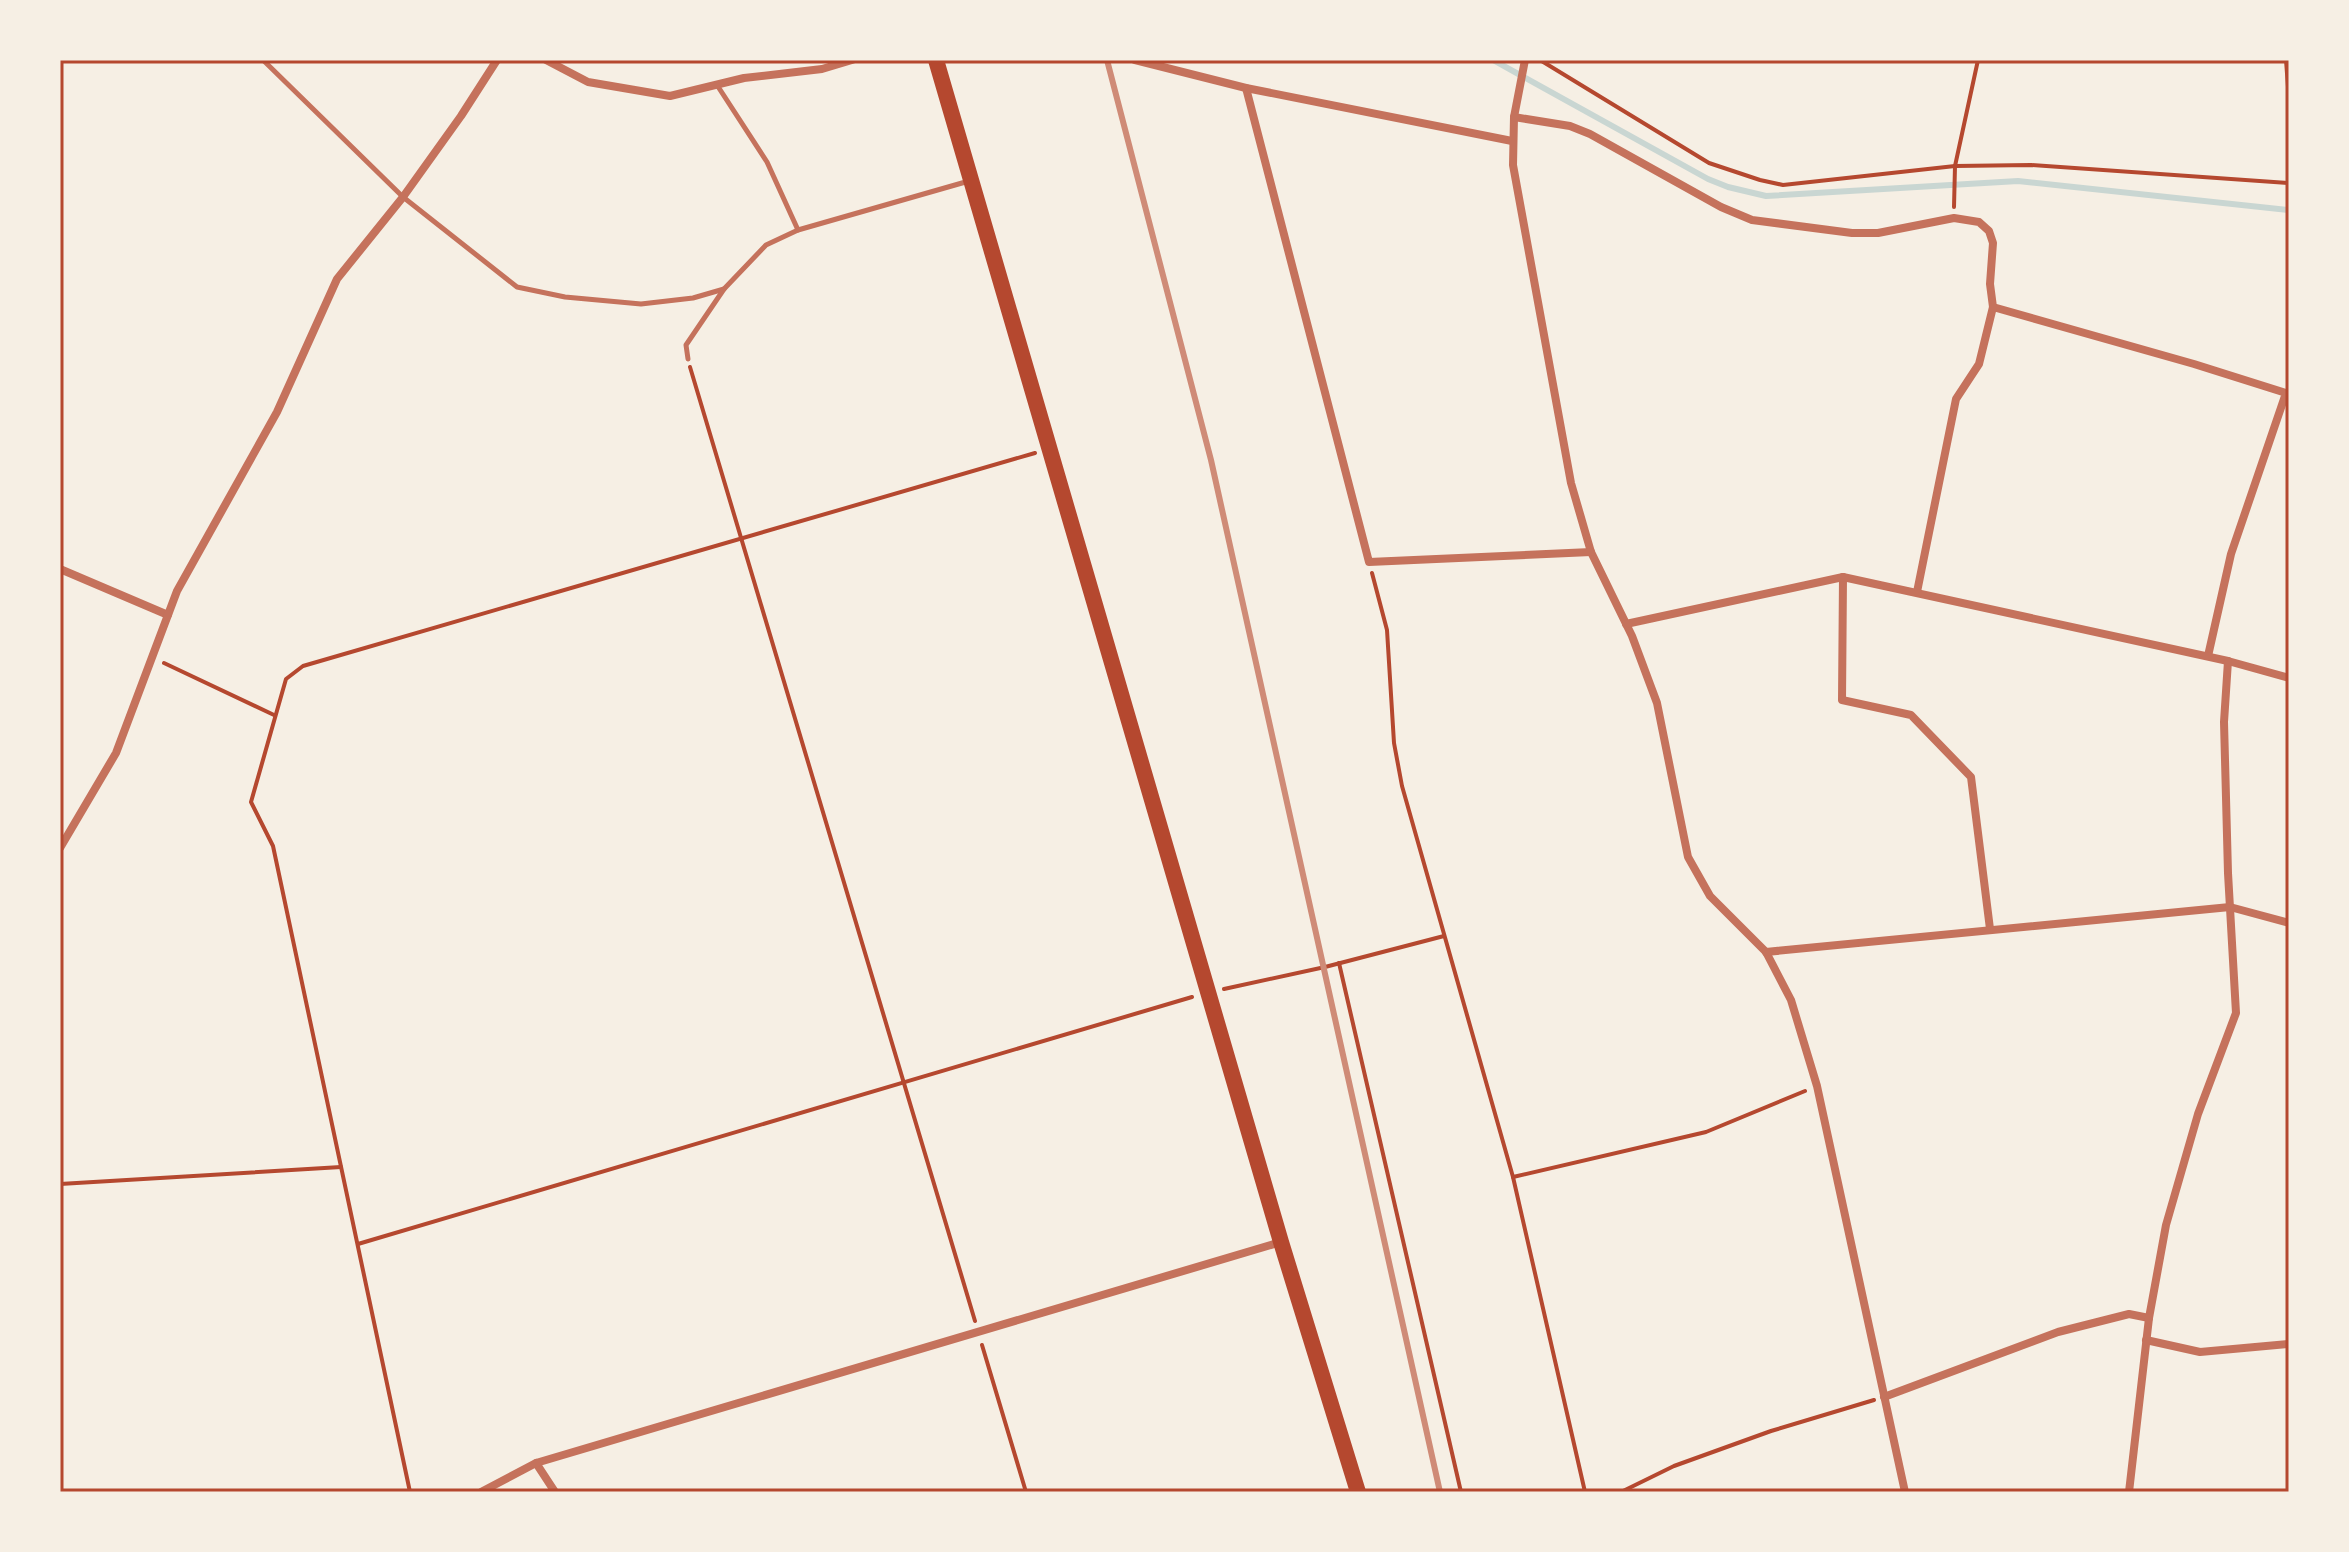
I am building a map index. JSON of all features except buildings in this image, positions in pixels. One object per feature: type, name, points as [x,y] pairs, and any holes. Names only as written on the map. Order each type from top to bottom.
[{"type":"highway","points":[[936,60],[1281,1242],[1358,1492]]},
{"type":"street","points":[[60,848],[116,753],[177,591],[277,412],[337,279],[403,197],[497,60]]},
{"type":"street","points":[[546,60],[588,82],[670,96],[744,78],[822,69],[852,60]]},
{"type":"street","points":[[1135,60],[1246,88],[1512,141]]},
{"type":"street","points":[[1525,60],[1514,117],[1513,165],[1571,483],[1591,552],[1626,624],[1657,703],[1688,857],[1710,896],[1766,952],[1791,1000],[1817,1086],[1905,1492]]},
{"type":"street","points":[[1246,88],[1369,562],[1591,552]]},
{"type":"street","points":[[1514,117],[1570,126],[1590,134],[1721,207],[1752,220],[1852,233],[1878,233],[1954,218],[1979,222],[1989,231],[1993,243],[1990,284],[1993,307],[1979,364],[1956,399],[1917,592]]},
{"type":"street","points":[[1993,307],[2286,393],[2231,554],[2208,656]]},
{"type":"street","points":[[60,569],[168,615]]},
{"type":"street","points":[[1626,624],[1843,577],[2208,656],[2289,678]]},
{"type":"street","points":[[1843,577],[1842,700],[1911,715],[1971,777],[1990,929]]},
{"type":"street","points":[[2129,1492],[2149,1318],[2166,1225],[2198,1114],[2236,1013],[2224,722],[2228,661]]},
{"type":"street","points":[[1766,952],[2230,907],[2289,923]]},
{"type":"street","points":[[481,1492],[536,1463],[1281,1242]]},
{"type":"street","points":[[1884,1397],[2058,1332],[2129,1314],[2149,1318]]},
{"type":"street","points":[[2146,1340],[2200,1352],[2289,1344]]},
{"type":"street","points":[[536,1463],[555,1492]]},
{"type":"lane","points":[[263,60],[403,197],[517,287],[565,297],[641,304],[693,298],[724,289]]},
{"type":"lane","points":[[717,84],[767,162],[798,230]]},
{"type":"lane","points":[[688,359],[686,345],[724,289],[766,245],[798,230],[970,180]]},
{"type":"path","points":[[1540,60],[1709,163],[1783,185],[1955,166],[2031,165],[2289,183]]},
{"type":"path","points":[[1954,218],[1955,166],[1978,60]]},
{"type":"path","points":[[2286,60],[2289,100]]},
{"type":"path","points":[[688,359],[1026,1492]]},
{"type":"path","points":[[410,1492],[273,846],[251,802],[286,679],[303,666],[1049,449]]},
{"type":"path","points":[[1369,562],[1387,630],[1394,743],[1402,786],[1513,1177],[1585,1492]]},
{"type":"path","points":[[153,658],[274,715]]},
{"type":"path","points":[[358,1244],[1208,993],[1444,936]]},
{"type":"path","points":[[1339,963],[1461,1492]]},
{"type":"path","points":[[1513,1177],[1706,1132],[1817,1086]]},
{"type":"path","points":[[60,1184],[341,1167]]},
{"type":"path","points":[[1621,1492],[1674,1466],[1771,1431],[1884,1397]]},
{"type":"waterway","points":[[1493,60],[1708,179],[1766,196],[2018,181],[2289,210]]},
{"type":"waterway","points":[[213,1492],[455,1492]]},
{"type":"railway","points":[[1107,60],[1211,460],[1440,1492]]}]
